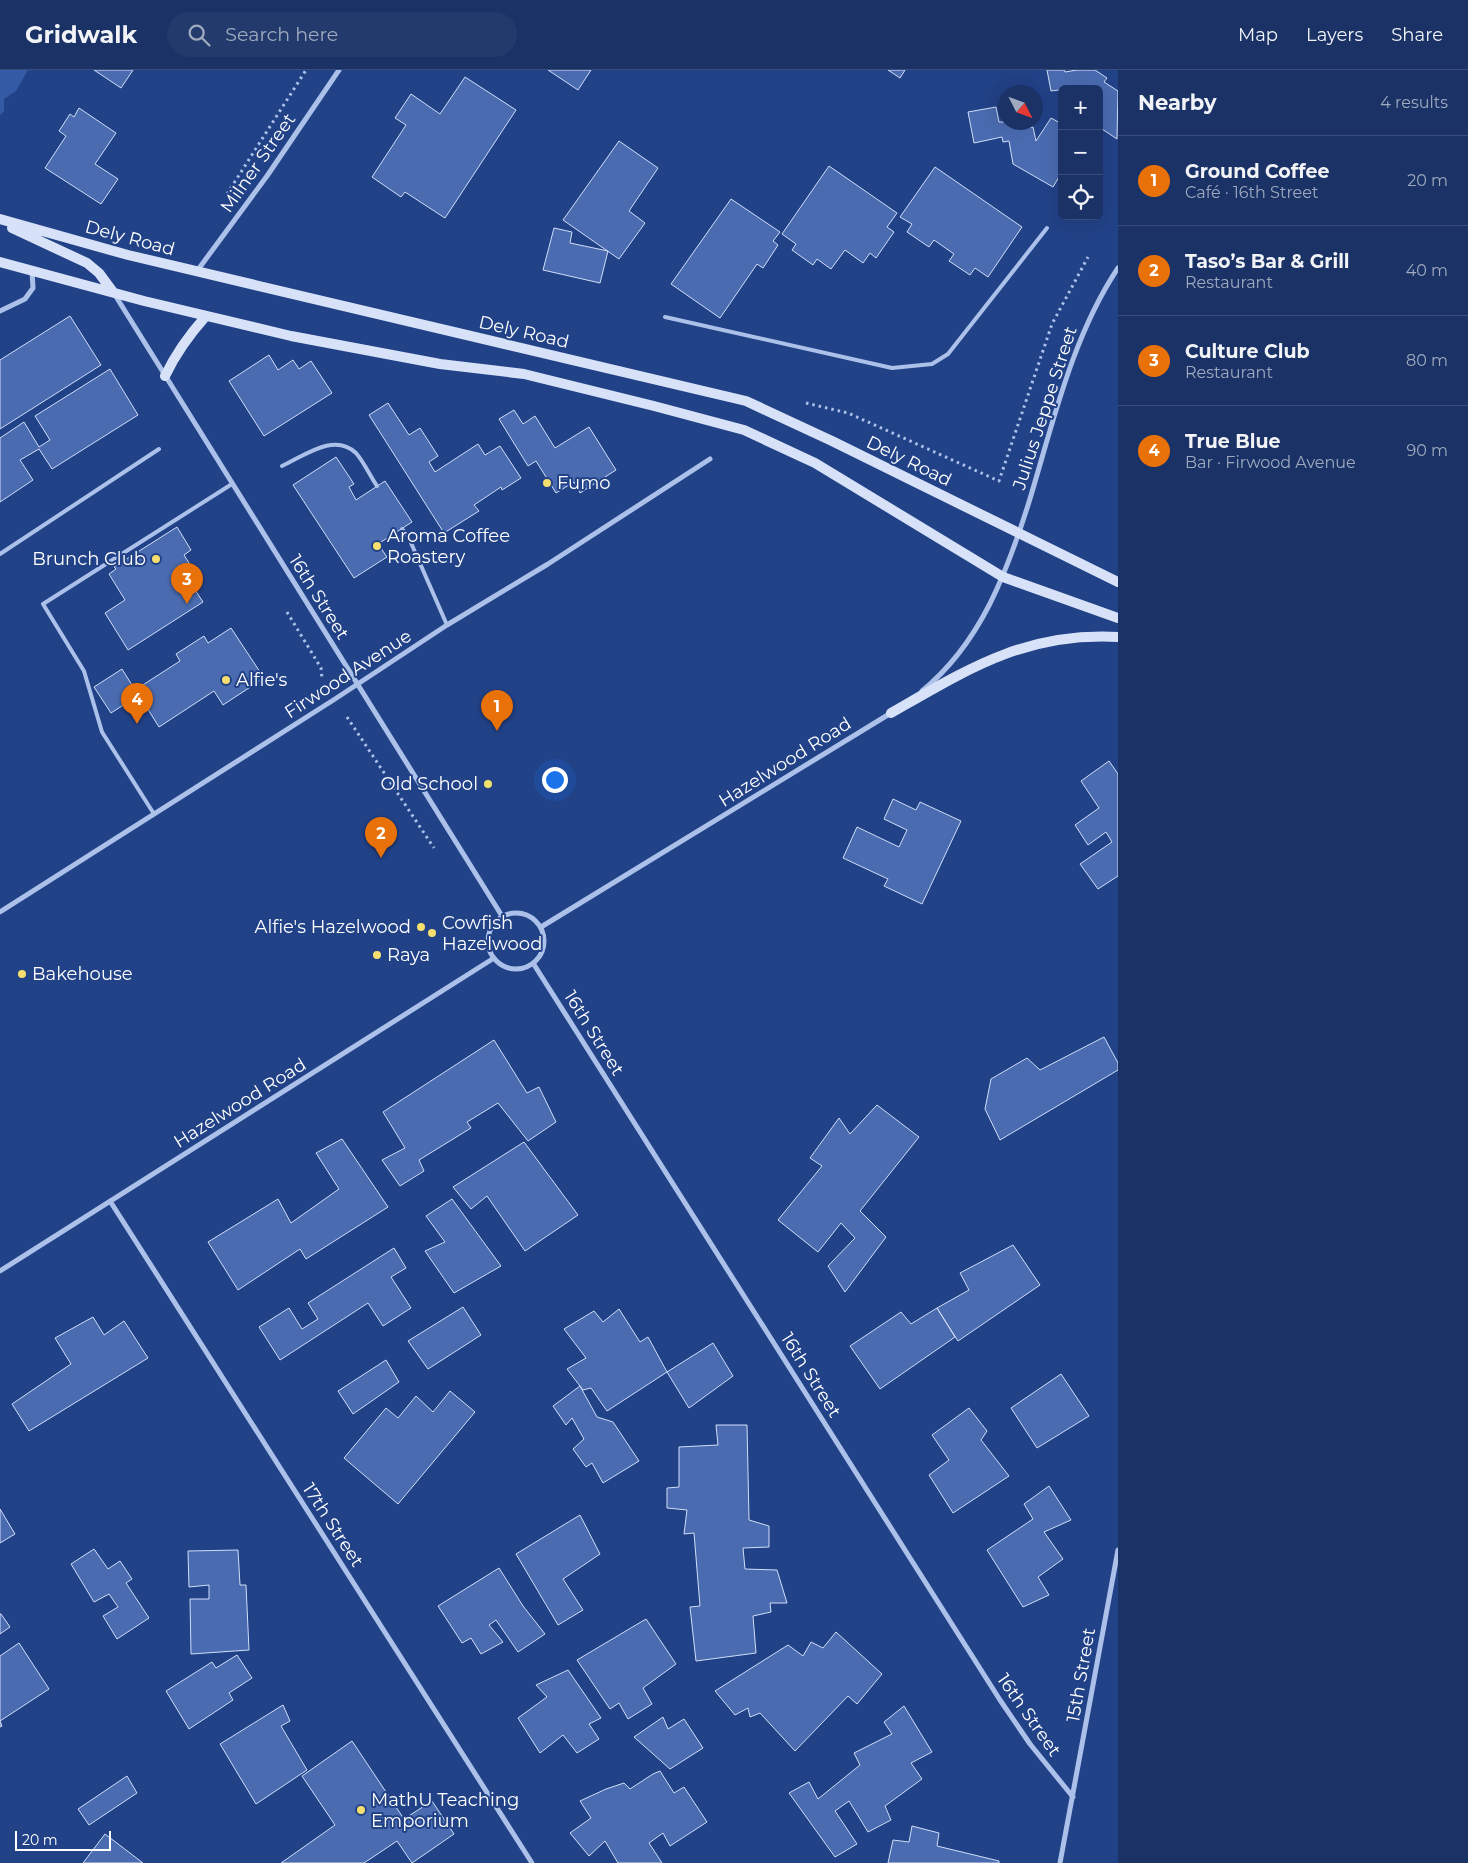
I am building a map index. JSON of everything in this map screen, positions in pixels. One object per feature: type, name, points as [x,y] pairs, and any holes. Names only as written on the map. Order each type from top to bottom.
[{"type":"main road","name":"Dely Road","points":[[0,219],[128,255],[746,401],[832,441],[1118,582]]},
{"type":"main road","points":[[0,223],[87,263],[99,273],[113,292]]},
{"type":"main road","points":[[0,262],[206,316],[300,338],[440,364],[524,374],[744,430],[832,473],[1003,577],[1118,618]]},
{"type":"main road","points":[[165,376],[176,353],[187,337],[206,316]]},
{"type":"main road","points":[[891,713],[964,671],[1020,648],[1061,638],[1089,635],[1118,636]]},
{"type":"street","name":"Milner Street","points":[[196,271],[267,176],[339,70]]},
{"type":"street","name":"Julius Jeppe Street","points":[[1003,577],[1019,533],[1072,363],[1092,313],[1118,268]]},
{"type":"street","points":[[0,311],[26,299],[33,288],[32,270]]},
{"type":"street","name":"16th Street","points":[[113,292],[502,916]]},
{"type":"street","name":"Firwood Avenue","points":[[0,912],[358,684],[447,625],[548,564],[710,459]]},
{"type":"street","name":"Hazelwood Road","points":[[541,928],[891,713],[932,682],[959,654],[979,624],[1003,577]]},
{"type":"street","points":[[519,913],[528,915],[541,928],[543,946],[533,963],[524,967],[514,968],[505,966],[494,958],[488,946],[488,938],[496,922],[502,916],[519,913]]},
{"type":"street","name":"Hazelwood Road","points":[[0,1271],[494,958]]},
{"type":"street","name":"16th Street","points":[[533,963],[1000,1700],[1030,1744],[1073,1797]]},
{"type":"street","name":"17th Street","points":[[110,1201],[532,1863]]},
{"type":"street","name":"15th Street","points":[[1060,1863],[1118,1550]]},
{"type":"lane","points":[[665,318],[892,368],[932,364],[948,354],[1047,228]]},
{"type":"lane","points":[[282,466],[329,444],[342,444],[356,453],[377,486]]},
{"type":"lane","points":[[0,554],[159,449]]},
{"type":"lane","points":[[154,814],[102,732],[84,671],[43,604],[232,484]]},
{"type":"lane","points":[[402,529],[408,536],[447,625]]},
{"type":"path","points":[[222,202],[306,70]]},
{"type":"path","points":[[800,401],[848,413],[999,481],[1052,324],[1088,257]]},
{"type":"path","points":[[347,717],[439,856]]},
{"type":"shaded area","points":[[0,70],[28,70],[16,91],[4,99],[4,111],[0,115]]},
{"type":"building","points":[[94,70],[133,70],[121,88]]},
{"type":"building","points":[[548,70],[591,70],[578,90]]},
{"type":"building","points":[[888,70],[905,70],[900,78]]},
{"type":"building","points":[[1047,70],[1064,70],[1065,72],[1095,70],[1107,78],[1104,82],[1118,91],[1117,139],[1103,130],[1103,85],[1058,85],[1058,90],[1051,91]]},
{"type":"building","points":[[465,77],[516,110],[445,218],[405,192],[401,197],[372,177],[406,125],[395,118],[411,94],[440,114]]},
{"type":"building","points":[[996,107],[998,130],[1034,130],[1036,141],[1051,118],[1058,122],[1058,179],[1053,187],[1013,164],[1009,141],[1003,142],[1002,137],[974,143],[968,112]]},
{"type":"building","points":[[79,108],[116,133],[95,164],[118,179],[101,204],[45,168],[66,136],[59,131],[70,114],[74,117]]},
{"type":"building","points":[[619,141],[658,168],[629,211],[645,223],[619,259],[563,220]]},
{"type":"building","points":[[829,166],[897,213],[887,227],[894,232],[876,258],[870,253],[863,263],[845,250],[831,269],[817,259],[813,265],[792,250],[796,244],[782,234]]},
{"type":"building","points":[[935,167],[1022,227],[988,277],[975,268],[970,275],[949,261],[954,254],[934,240],[929,247],[907,232],[912,224],[900,217]]},
{"type":"building","points":[[731,199],[780,232],[773,241],[778,245],[763,268],[757,264],[720,318],[671,284]]},
{"type":"building","points":[[554,228],[572,232],[570,243],[608,251],[600,283],[543,270]]},
{"type":"building","points":[[70,316],[101,365],[0,429],[0,360]]},
{"type":"building","points":[[269,355],[278,370],[293,360],[299,369],[311,361],[332,393],[264,436],[229,381]]},
{"type":"building","points":[[110,369],[138,415],[52,469],[39,449],[20,460],[33,480],[0,502],[0,438],[24,422],[39,447],[50,440],[35,416]]},
{"type":"building","points":[[388,403],[409,435],[420,428],[438,456],[429,462],[435,472],[478,444],[485,455],[500,446],[521,478],[502,490],[501,487],[474,505],[479,511],[444,533],[369,415]]},
{"type":"building","points":[[514,410],[523,424],[535,416],[555,448],[589,427],[616,470],[580,493],[574,482],[556,493],[536,461],[528,466],[499,419]]},
{"type":"building","points":[[336,457],[354,484],[349,487],[356,500],[385,481],[412,522],[378,544],[387,557],[354,578],[293,485]]},
{"type":"building","points":[[177,527],[191,550],[184,555],[194,571],[186,576],[203,602],[128,650],[105,613],[125,600],[109,574],[116,569],[114,567]]},
{"type":"building","points":[[231,628],[264,678],[223,705],[214,691],[159,727],[139,695],[111,713],[94,687],[122,669],[135,690],[180,661],[176,654],[204,636],[208,643]]},
{"type":"building","points":[[1109,761],[1118,774],[1118,876],[1098,889],[1080,864],[1112,842],[1106,832],[1088,845],[1075,825],[1099,808],[1081,781]]},
{"type":"building","points":[[893,799],[916,810],[920,802],[961,821],[922,904],[884,886],[888,879],[843,858],[857,827],[899,847],[907,830],[884,819]]},
{"type":"building","points":[[1104,1037],[1118,1063],[1118,1070],[1000,1140],[985,1109],[991,1079],[1027,1058],[1040,1070]]},
{"type":"building","points":[[494,1040],[527,1093],[539,1087],[556,1122],[528,1141],[498,1103],[467,1122],[471,1128],[419,1160],[424,1171],[400,1186],[382,1160],[405,1148],[383,1112]]},
{"type":"building","points":[[877,1105],[919,1137],[860,1211],[886,1237],[845,1292],[828,1266],[855,1238],[841,1223],[818,1252],[778,1220],[822,1166],[810,1158],[839,1118],[850,1134]]},
{"type":"building","points":[[342,1139],[388,1207],[306,1259],[300,1249],[238,1290],[208,1242],[278,1199],[291,1223],[339,1189],[316,1153]]},
{"type":"building","points":[[524,1142],[578,1215],[525,1251],[487,1196],[471,1209],[453,1187]]},
{"type":"building","points":[[452,1199],[501,1266],[454,1293],[425,1251],[445,1242],[426,1216]]},
{"type":"building","points":[[1013,1245],[1040,1285],[958,1341],[937,1308],[969,1290],[960,1273]]},
{"type":"building","points":[[394,1248],[406,1268],[391,1277],[411,1308],[383,1326],[368,1303],[280,1360],[259,1327],[289,1308],[302,1329],[318,1319],[308,1303]]},
{"type":"building","points":[[463,1307],[481,1335],[428,1369],[408,1341]]},
{"type":"building","points":[[937,1308],[955,1337],[880,1389],[850,1346],[901,1312],[911,1324]]},
{"type":"building","points":[[619,1309],[640,1342],[648,1337],[667,1372],[607,1411],[591,1388],[583,1390],[567,1369],[586,1358],[564,1329],[594,1311],[603,1322]]},
{"type":"building","points":[[93,1317],[104,1335],[124,1321],[148,1358],[29,1431],[12,1404],[71,1364],[55,1338]]},
{"type":"building","points":[[713,1343],[733,1376],[689,1408],[667,1372]]},
{"type":"building","points":[[386,1360],[399,1382],[353,1414],[338,1391]]},
{"type":"building","points":[[1061,1374],[1089,1416],[1037,1448],[1011,1408]]},
{"type":"building","points":[[580,1386],[597,1417],[613,1422],[639,1461],[603,1483],[592,1463],[586,1467],[573,1449],[584,1439],[572,1418],[566,1425],[553,1406]]},
{"type":"building","points":[[450,1391],[475,1412],[398,1504],[344,1458],[386,1408],[398,1418],[416,1396],[433,1412]]},
{"type":"building","points":[[969,1408],[987,1431],[981,1440],[1009,1476],[953,1513],[929,1475],[949,1460],[932,1435]]},
{"type":"building","points":[[716,1425],[747,1425],[749,1520],[769,1526],[769,1547],[743,1548],[745,1569],[777,1570],[787,1603],[770,1603],[771,1612],[753,1616],[756,1653],[696,1661],[690,1607],[700,1606],[694,1533],[684,1534],[687,1510],[667,1508],[667,1488],[679,1487],[679,1447],[718,1445]]},
{"type":"building","points":[[1049,1486],[1071,1520],[1044,1532],[1063,1559],[1038,1577],[1049,1595],[1023,1607],[987,1550],[1033,1519],[1024,1504]]},
{"type":"building","points":[[0,1509],[15,1534],[0,1543]]},
{"type":"building","points":[[580,1515],[600,1554],[563,1579],[583,1610],[558,1625],[516,1554]]},
{"type":"building","points":[[94,1549],[108,1569],[120,1561],[132,1579],[126,1583],[149,1618],[117,1639],[103,1616],[118,1607],[109,1594],[94,1602],[71,1564]]},
{"type":"building","points":[[238,1550],[240,1585],[246,1585],[249,1650],[191,1654],[190,1599],[209,1599],[209,1585],[189,1587],[188,1551]]},
{"type":"building","points":[[499,1568],[523,1606],[545,1634],[518,1652],[496,1620],[489,1625],[503,1642],[481,1654],[471,1638],[462,1643],[438,1606]]},
{"type":"building","points":[[0,1614],[10,1627],[0,1634]]},
{"type":"building","points":[[646,1619],[676,1664],[643,1688],[652,1704],[628,1719],[619,1703],[610,1709],[577,1660]]},
{"type":"building","points":[[836,1632],[882,1674],[857,1704],[848,1696],[795,1751],[760,1713],[750,1717],[748,1708],[735,1715],[715,1691],[788,1645],[803,1656],[811,1642],[823,1648]]},
{"type":"building","points":[[19,1643],[49,1689],[0,1721],[0,1656]]},
{"type":"building","points":[[237,1655],[252,1678],[229,1693],[233,1700],[189,1729],[166,1691],[212,1662],[216,1668]]},
{"type":"building","points":[[568,1670],[601,1718],[589,1724],[599,1739],[577,1753],[563,1735],[540,1753],[518,1718],[547,1697],[536,1685]]},
{"type":"building","points":[[283,1705],[290,1721],[281,1726],[307,1770],[256,1804],[220,1744]]},
{"type":"building","points":[[904,1706],[932,1752],[911,1763],[922,1779],[885,1806],[891,1820],[868,1832],[849,1801],[835,1811],[857,1844],[835,1857],[789,1793],[809,1782],[818,1799],[860,1765],[854,1753],[892,1734],[884,1722]]},
{"type":"building","points":[[663,1717],[668,1729],[684,1719],[703,1748],[670,1769],[634,1737]]},
{"type":"building","name":"MathU Teaching Emporium","points":[[352,1741],[404,1819],[432,1801],[454,1834],[412,1863],[397,1841],[364,1863],[281,1863],[335,1825],[302,1776]]},
{"type":"building","points":[[660,1771],[674,1793],[684,1787],[707,1822],[670,1846],[663,1833],[649,1843],[662,1863],[618,1863],[605,1841],[589,1856],[570,1833],[591,1818],[580,1801],[624,1783],[630,1789]]},
{"type":"building","points":[[127,1776],[137,1793],[89,1825],[78,1809]]},
{"type":"building","points":[[912,1826],[939,1833],[937,1846],[999,1861],[999,1863],[888,1863],[893,1840],[909,1842]]},
{"type":"building","points":[[105,1834],[143,1863],[83,1863]]},
{"type":"place","name":"Fumo","points":[[547,483]]},
{"type":"place","name":"Aroma Coffee Roastery","points":[[377,546]]},
{"type":"place","name":"Brunch Club","points":[[156,559]]},
{"type":"place","name":"Culture Club","points":[[187,604]]},
{"type":"place","name":"Alfie's","points":[[226,680]]},
{"type":"place","name":"True Blue","points":[[137,724]]},
{"type":"place","name":"Ground Coffee","points":[[497,731]]},
{"type":"place","name":"Old School","points":[[488,784]]},
{"type":"place","name":"Taso’s Bar & Grill","points":[[381,858]]},
{"type":"place","name":"Alfie's Hazelwood","points":[[421,927]]},
{"type":"place","name":"Cowfish Hazelwood","points":[[432,933]]},
{"type":"place","name":"Raya","points":[[377,955]]},
{"type":"place","name":"Bakehouse","points":[[22,974]]},
{"type":"place","name":"MathU Teaching Emporium","points":[[361,1810]]}]
